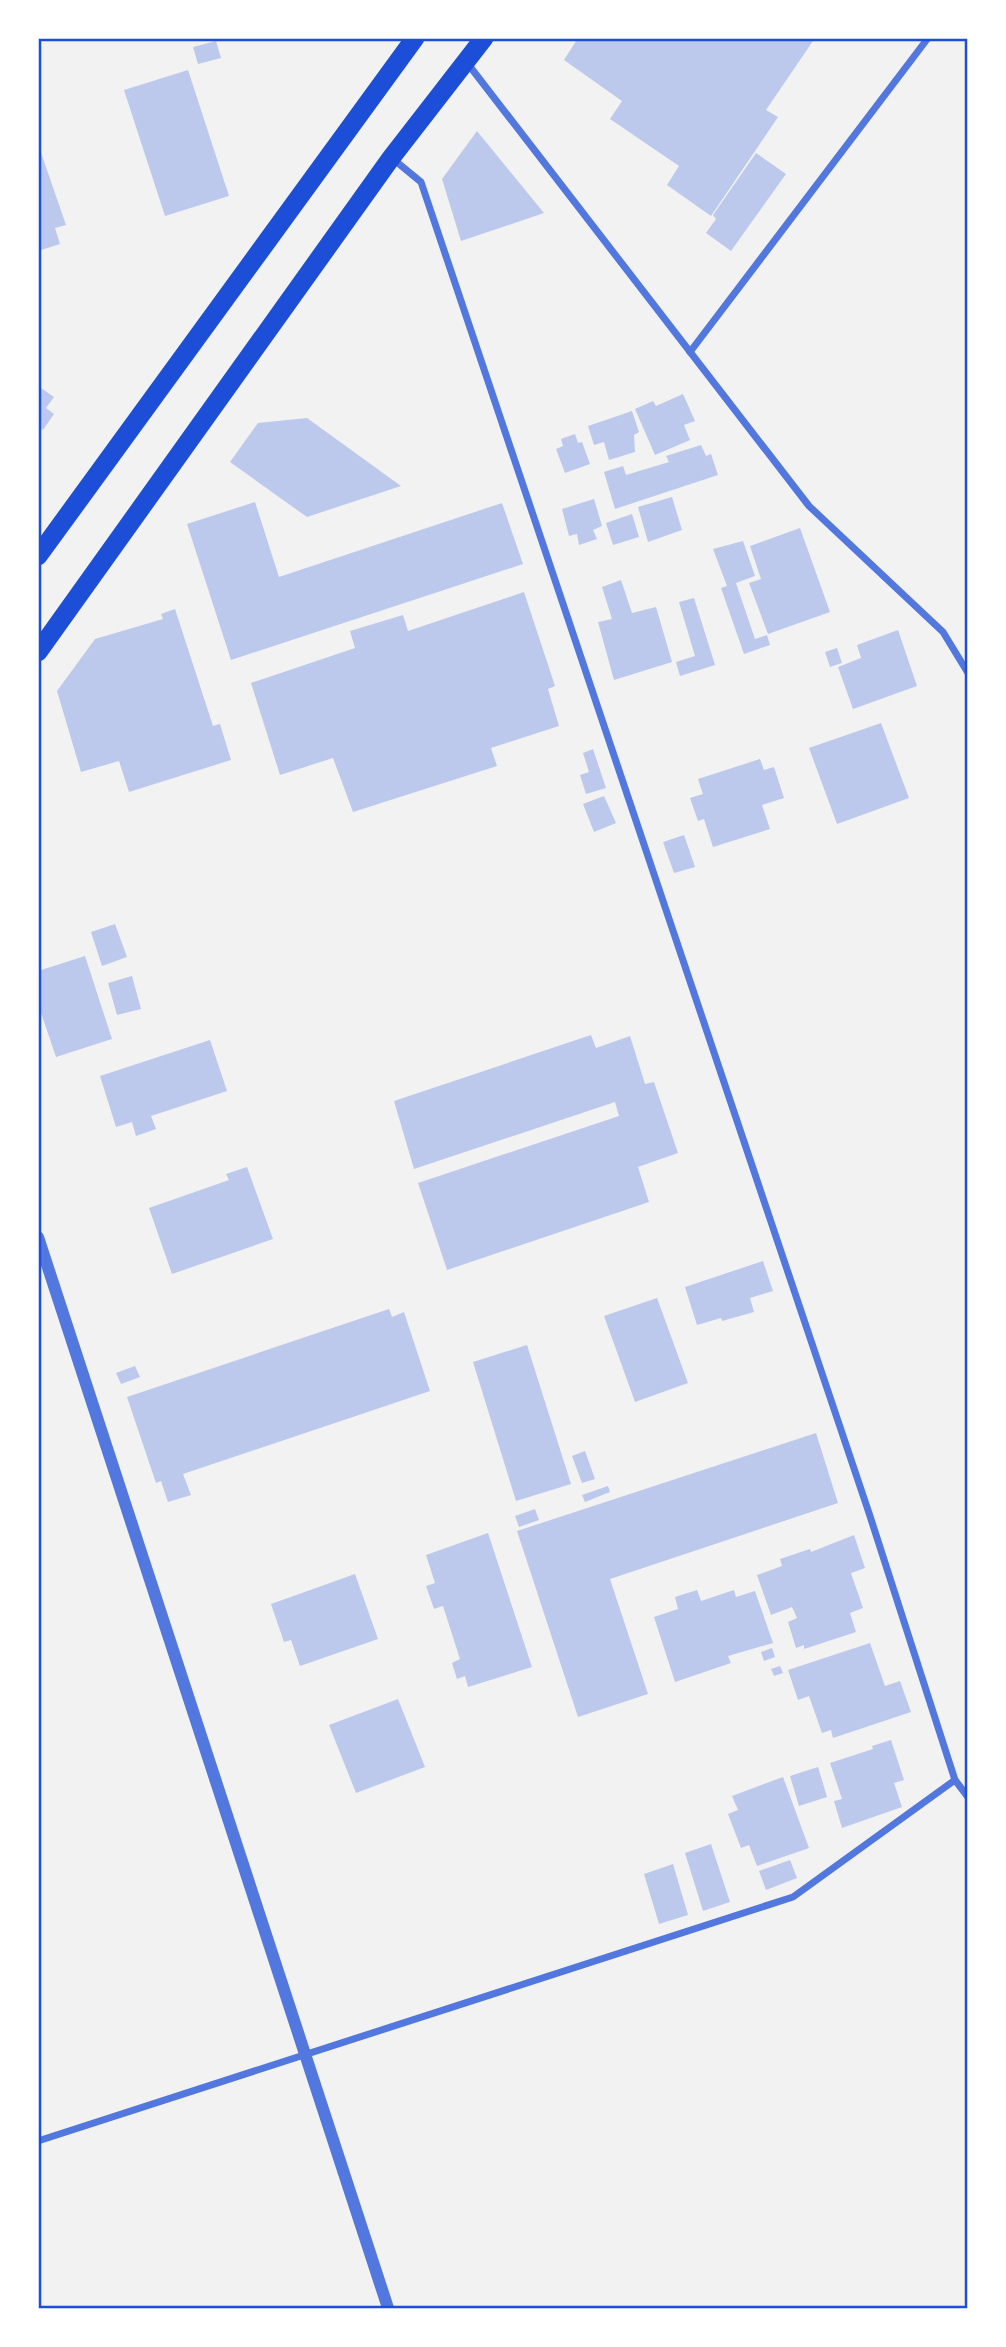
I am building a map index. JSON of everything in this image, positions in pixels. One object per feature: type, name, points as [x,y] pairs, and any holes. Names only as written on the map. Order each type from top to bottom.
[{"type":"highway","points":[[38,556],[415,38]]},
{"type":"highway","points":[[38,652],[391,158],[484,38]]},
{"type":"street","points":[[690,352],[928,38]]},
{"type":"street","points":[[466,62],[809,506],[943,632],[968,673]]},
{"type":"street","points":[[391,158],[421,183],[869,1513],[955,1780],[968,1797]]},
{"type":"street","points":[[38,1237],[388,2308]]},
{"type":"street","points":[[38,2141],[793,1897],[955,1780]]},
{"type":"building","points":[[578,38],[815,38],[766,110],[778,117],[711,216],[667,185],[679,166],[610,119],[622,101],[564,60]]},
{"type":"building","points":[[216,41],[221,58],[198,64],[193,47]]},
{"type":"building","points":[[188,70],[229,196],[165,216],[124,90]]},
{"type":"building","points":[[477,131],[544,213],[461,241],[442,179]]},
{"type":"building","points":[[38,144],[66,225],[55,228],[60,244],[38,251]]},
{"type":"building","points":[[756,153],[786,174],[731,251],[706,233],[716,219],[713,215]]},
{"type":"building","points":[[38,386],[54,397],[46,408],[54,414],[43,430],[38,426]]},
{"type":"building","points":[[683,394],[695,421],[684,425],[690,440],[655,455],[635,409],[653,401],[656,406]]},
{"type":"building","points":[[632,411],[639,432],[634,435],[635,452],[609,460],[604,442],[594,445],[588,426]]},
{"type":"building","points":[[307,418],[401,486],[307,517],[230,462],[258,423]]},
{"type":"building","points":[[575,434],[578,443],[582,442],[590,464],[565,473],[556,449],[563,446],[561,439]]},
{"type":"building","points":[[701,445],[706,456],[711,454],[718,475],[615,509],[604,472],[623,466],[626,475],[669,462],[666,456]]},
{"type":"building","points":[[672,497],[682,530],[648,542],[638,507]]},
{"type":"building","points":[[594,499],[602,526],[593,530],[597,539],[579,545],[577,534],[569,536],[562,509]]},
{"type":"building","points":[[255,502],[279,577],[502,503],[523,564],[231,660],[187,524]]},
{"type":"building","points":[[632,514],[639,537],[613,545],[606,523]]},
{"type":"building","points":[[800,528],[830,612],[768,634],[749,583],[761,579],[750,546]]},
{"type":"building","points":[[743,541],[755,576],[736,583],[755,639],[767,635],[770,645],[744,654],[721,588],[727,586],[713,549]]},
{"type":"building","points":[[621,580],[632,613],[656,607],[672,662],[614,680],[598,622],[612,619],[602,587]]},
{"type":"building","points":[[524,592],[555,686],[548,689],[559,726],[491,748],[497,766],[353,812],[333,758],[280,775],[251,683],[355,648],[350,631],[403,615],[408,631]]},
{"type":"building","points":[[694,598],[715,665],[680,676],[676,662],[695,656],[679,602]]},
{"type":"building","points":[[175,609],[213,726],[220,724],[231,760],[129,792],[119,761],[81,772],[57,691],[95,639],[163,619],[161,614]]},
{"type":"building","points":[[898,630],[917,686],[853,709],[838,667],[861,658],[857,645]]},
{"type":"building","points":[[837,648],[842,663],[830,667],[825,652]]},
{"type":"building","points":[[881,723],[909,798],[837,824],[809,748]]},
{"type":"building","points":[[593,749],[606,788],[586,794],[580,775],[589,772],[583,753]]},
{"type":"building","points":[[760,759],[764,770],[774,767],[784,798],[762,805],[770,829],[713,847],[704,819],[698,821],[690,798],[703,794],[698,779]]},
{"type":"building","points":[[604,796],[616,823],[594,832],[583,804]]},
{"type":"building","points":[[684,835],[695,867],[674,873],[663,842]]},
{"type":"building","points":[[115,924],[127,957],[102,966],[91,932]]},
{"type":"building","points":[[85,956],[112,1039],[56,1057],[38,1004],[38,971]]},
{"type":"building","points":[[132,976],[141,1009],[117,1015],[108,983]]},
{"type":"building","points":[[591,1035],[596,1048],[630,1036],[645,1084],[654,1082],[678,1153],[638,1167],[649,1202],[447,1270],[418,1183],[619,1116],[615,1102],[414,1169],[394,1101]]},
{"type":"building","points":[[210,1040],[227,1091],[151,1116],[156,1129],[136,1136],[132,1122],[116,1127],[100,1076]]},
{"type":"building","points":[[247,1167],[273,1239],[172,1274],[149,1208],[229,1180],[226,1174]]},
{"type":"building","points":[[763,1261],[773,1291],[750,1298],[754,1312],[697,1325],[685,1287]]},
{"type":"building","points":[[657,1298],[688,1383],[635,1402],[604,1316]]},
{"type":"building","points":[[389,1309],[392,1317],[404,1312],[430,1391],[183,1474],[191,1495],[168,1502],[161,1481],[156,1483],[127,1397]]},
{"type":"building","points":[[527,1345],[571,1484],[516,1501],[473,1362]]},
{"type":"building","points":[[135,1366],[140,1377],[121,1384],[116,1373]]},
{"type":"building","points":[[816,1433],[838,1503],[610,1579],[648,1694],[578,1717],[517,1531]]},
{"type":"building","points":[[585,1451],[595,1479],[582,1483],[572,1456]]},
{"type":"building","points":[[608,1486],[610,1492],[585,1502],[582,1495]]},
{"type":"building","points":[[535,1509],[539,1520],[519,1527],[515,1516]]},
{"type":"building","points":[[488,1533],[532,1667],[468,1687],[465,1676],[457,1679],[452,1663],[460,1659],[443,1606],[434,1609],[426,1586],[435,1583],[426,1555]]},
{"type":"building","points":[[854,1535],[865,1568],[851,1573],[863,1608],[850,1613],[856,1632],[804,1649],[804,1645],[796,1648],[788,1622],[797,1618],[792,1607],[771,1615],[757,1575],[782,1566],[780,1559],[810,1549],[811,1552]]},
{"type":"building","points":[[355,1574],[378,1639],[300,1666],[291,1640],[284,1642],[271,1604]]},
{"type":"building","points":[[697,1590],[701,1601],[734,1590],[736,1597],[755,1591],[773,1643],[728,1656],[731,1663],[675,1682],[654,1617],[678,1609],[675,1597]]},
{"type":"building","points":[[870,1643],[885,1686],[900,1681],[911,1712],[833,1738],[831,1730],[822,1733],[809,1696],[798,1700],[788,1670]]},
{"type":"building","points":[[772,1648],[775,1657],[764,1661],[761,1652]]},
{"type":"building","points":[[780,1666],[783,1673],[774,1676],[771,1669]]},
{"type":"building","points":[[398,1699],[425,1767],[356,1793],[329,1725]]},
{"type":"building","points":[[891,1740],[904,1780],[894,1783],[902,1807],[842,1828],[834,1801],[842,1799],[830,1763]]},
{"type":"building","points":[[818,1767],[827,1797],[799,1806],[790,1776]]},
{"type":"building","points":[[783,1777],[809,1848],[757,1866],[749,1845],[741,1848],[728,1814],[738,1810],[732,1796]]},
{"type":"building","points":[[711,1844],[730,1902],[703,1911],[685,1853]]},
{"type":"building","points":[[790,1860],[797,1878],[766,1890],[759,1871]]},
{"type":"building","points":[[673,1864],[688,1915],[659,1924],[644,1874]]}]
